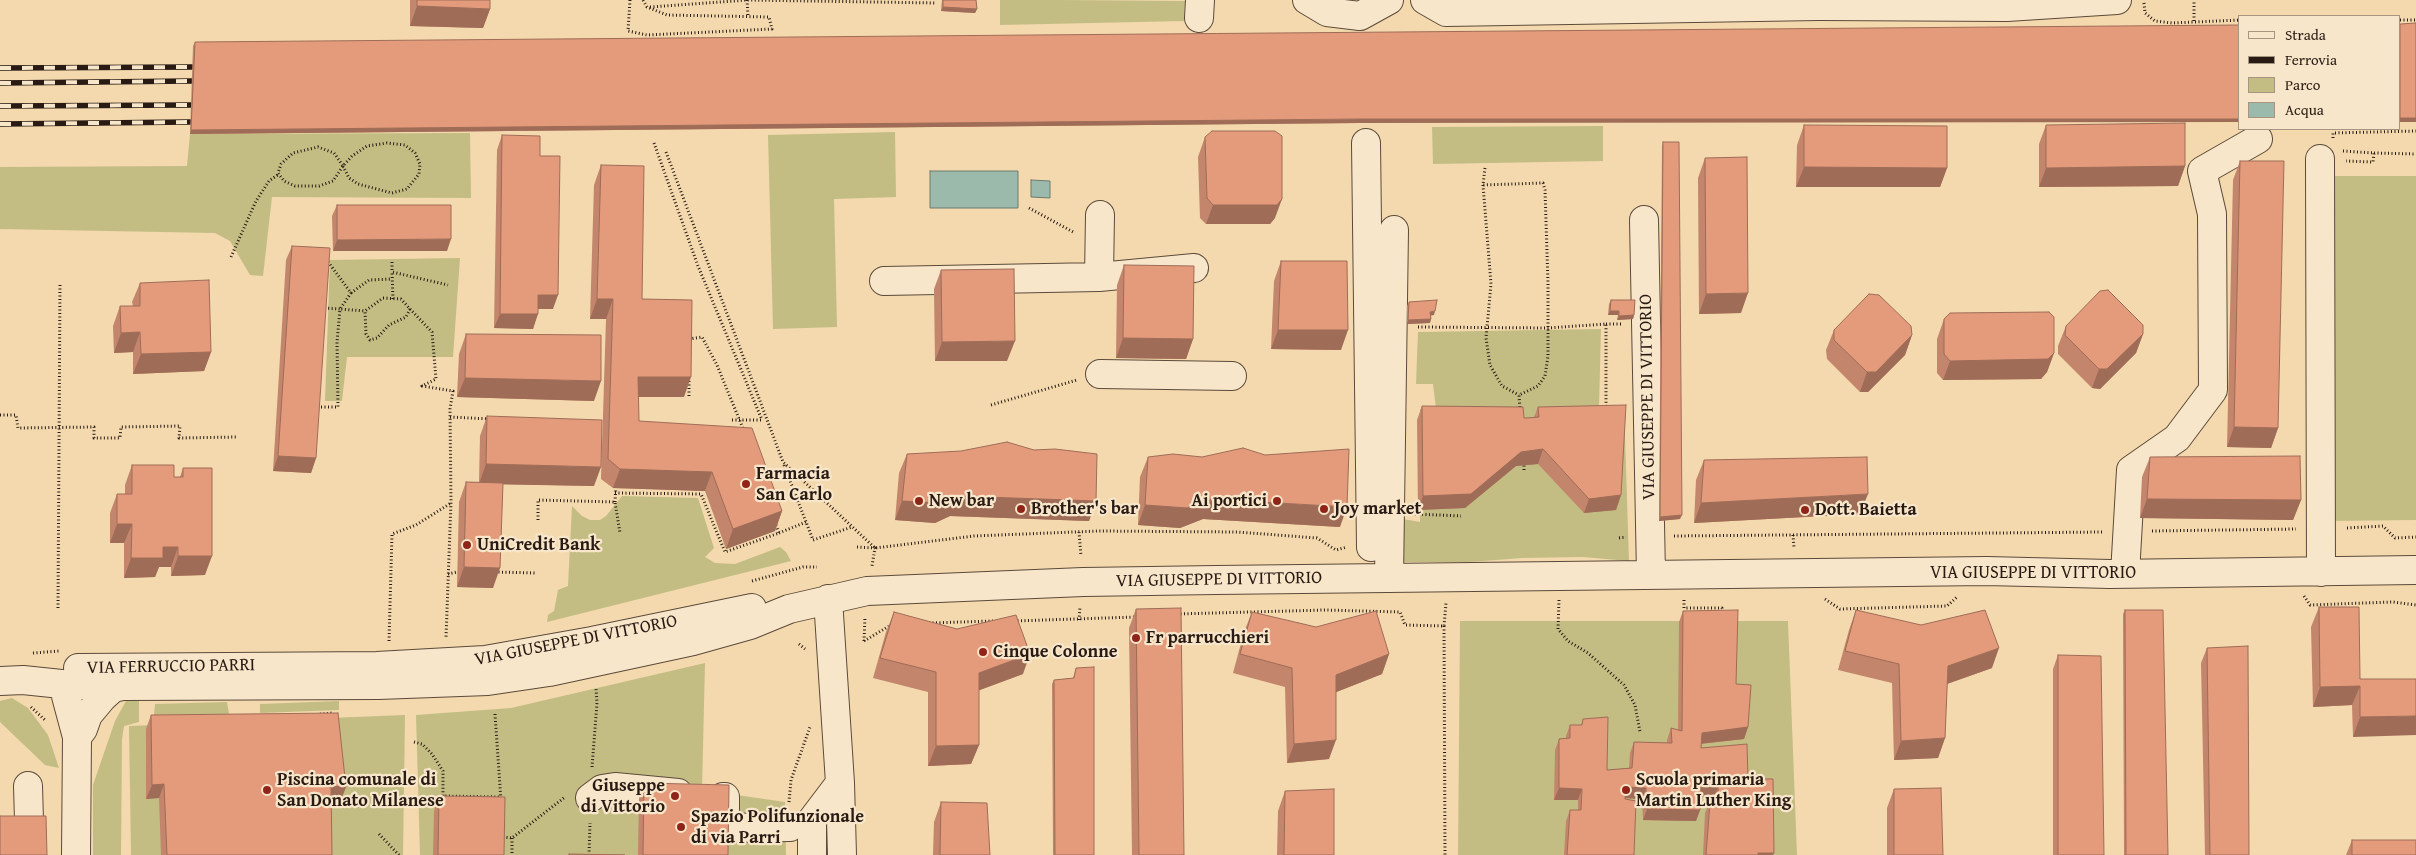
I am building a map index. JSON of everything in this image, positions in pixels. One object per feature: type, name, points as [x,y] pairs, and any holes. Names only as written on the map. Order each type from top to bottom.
[{"type":"street","points":[[1307,0],[1327,12],[1360,16],[1389,0]]},
{"type":"street","points":[[1425,0],[1446,12],[1819,3],[2007,4],[2117,0]]},
{"type":"street","points":[[2125,574],[2131,470],[2177,438],[2213,390],[2212,214],[2202,171],[2258,139]]},
{"type":"street","points":[[1366,143],[1371,547]]},
{"type":"street","points":[[2321,572],[2331,151]]},
{"type":"street","points":[[1100,215],[1100,277]]},
{"type":"street","name":"VIA GIUSEPPE DI VITTORIO","points":[[1644,220],[1651,574]]},
{"type":"street","points":[[1390,578],[1394,230]]},
{"type":"street","points":[[884,281],[1100,277],[1194,268]]},
{"type":"street","points":[[1100,374],[1232,376]]},
{"type":"street","name":"VIA GIUSEPPE DI VITTORIO","points":[[426,674],[488,681],[549,672],[693,641],[750,625],[789,609],[867,591],[1073,582],[1651,574],[1987,571],[2125,574],[2416,570]]},
{"type":"street","points":[[828,600],[840,783],[842,855]]},
{"type":"street","name":"VIA FERRUCCIO PARRI","points":[[12,680],[78,679],[102,676],[236,675],[256,672],[267,676]]},
{"type":"street","name":"VIA FERRUCCIO PARRI","points":[[78,679],[122,686],[267,676],[426,674]]},
{"type":"street","points":[[76,855],[82,726],[66,696],[78,679]]},
{"type":"street","points":[[82,726],[103,697],[113,688],[122,686]]},
{"type":"street","points":[[812,855],[812,820],[840,783]]},
{"type":"street","points":[[28,786],[30,855]]},
{"type":"street","points":[[590,795],[616,787],[725,797],[725,828],[790,827]]},
{"type":"path","points":[[630,0],[628,31],[647,35],[772,30],[769,17],[668,15],[647,7],[643,0]]},
{"type":"path","points":[[747,0],[748,16]]},
{"type":"path","points":[[647,7],[747,0],[936,3]]},
{"type":"path","points":[[2143,0],[2145,13],[2155,21],[2238,20]]},
{"type":"path","points":[[2194,0],[2194,21]]},
{"type":"path","points":[[2401,20],[2416,20]]},
{"type":"path","points":[[2331,151],[2333,133],[2416,131]]},
{"type":"path","points":[[231,258],[256,201],[269,181],[279,174],[281,164],[293,153],[318,147],[334,153],[343,166],[349,178],[358,184],[392,193],[407,189],[419,174],[420,164],[415,153],[405,145],[387,143],[367,146],[352,156],[343,166],[333,181],[313,187],[295,186],[284,181],[279,174]]},
{"type":"path","points":[[654,143],[698,266],[762,420]]},
{"type":"path","points":[[2331,151],[2373,162],[2374,153]]},
{"type":"path","points":[[2331,151],[2416,154]]},
{"type":"path","points":[[666,152],[813,540],[852,526]]},
{"type":"path","points":[[1486,168],[1484,185],[1490,284],[1486,338],[1490,365],[1502,386],[1519,395]]},
{"type":"path","points":[[1484,185],[1543,183],[1548,284],[1548,356],[1545,376],[1538,386],[1519,395]]},
{"type":"path","points":[[1029,208],[1100,246]]},
{"type":"path","points":[[325,258],[350,293]]},
{"type":"path","points":[[392,262],[393,299]]},
{"type":"path","points":[[392,272],[448,285]]},
{"type":"path","points":[[320,407],[338,407],[337,342],[340,309],[350,293],[369,280],[392,279]]},
{"type":"path","points":[[58,608],[60,284]]},
{"type":"path","points":[[324,308],[365,312],[383,298],[401,299],[432,332],[436,379],[422,386],[453,391],[450,417],[451,502],[446,639]]},
{"type":"path","points":[[365,312],[366,334],[370,340],[377,338],[389,325],[406,317],[410,309]]},
{"type":"path","points":[[1412,327],[1487,326],[1548,328],[1606,324],[1606,406],[1613,408]]},
{"type":"path","points":[[688,340],[702,337],[741,421],[746,438]]},
{"type":"path","points":[[991,405],[1100,374]]},
{"type":"path","points":[[688,378],[689,398]]},
{"type":"path","points":[[1519,395],[1521,419]]},
{"type":"path","points":[[0,415],[16,415],[18,428],[94,426],[94,438],[120,438],[121,427],[180,426],[179,438],[236,437]]},
{"type":"path","points":[[450,417],[500,419]]},
{"type":"path","points":[[732,420],[767,420]]},
{"type":"path","points":[[1524,461],[1524,470]]},
{"type":"path","points":[[783,462],[875,548],[974,536],[1099,531],[1237,532],[1317,538],[1336,550],[1353,546],[1371,547]]},
{"type":"path","points":[[616,484],[615,502],[620,533]]},
{"type":"path","points":[[615,493],[701,494],[725,552],[806,522]]},
{"type":"path","points":[[538,520],[538,500],[615,502]]},
{"type":"path","points":[[389,646],[392,534],[416,525],[451,502]]},
{"type":"path","points":[[1415,506],[1415,515],[1461,516]]},
{"type":"path","points":[[773,515],[779,533]]},
{"type":"path","points":[[1619,538],[1650,536],[2321,529],[2383,526],[2395,538],[2416,537]]},
{"type":"path","points":[[448,574],[457,572]]},
{"type":"path","points":[[494,572],[536,573]]},
{"type":"path","points":[[1560,595],[1557,607],[1558,629],[1568,642],[1588,653],[1624,685],[1635,705],[1640,732]]},
{"type":"path","points":[[1445,855],[1444,626],[1447,599]]},
{"type":"path","points":[[1675,599],[1684,599],[1684,608],[1722,608],[1722,617]]},
{"type":"path","points":[[1171,615],[1325,610],[1400,612],[1404,625],[1444,626]]},
{"type":"path","points":[[1011,621],[1144,616]]},
{"type":"path","points":[[924,623],[1002,621]]},
{"type":"path","points":[[864,642],[895,623]]},
{"type":"path","points":[[799,644],[811,656]]},
{"type":"path","points":[[589,855],[590,795],[597,703],[595,680]]},
{"type":"path","points":[[313,714],[342,713]]},
{"type":"path","points":[[495,714],[502,805]]},
{"type":"path","points":[[790,827],[788,792],[790,780],[808,729],[813,725]]},
{"type":"path","points":[[414,742],[422,744],[432,754],[443,771],[442,796],[501,797]]},
{"type":"path","points":[[503,837],[512,838],[570,795],[590,795]]},
{"type":"path","points":[[503,829],[503,846]]},
{"type":"path","points":[[379,834],[399,855]]},
{"type":"path","points":[[512,838],[512,855]]},
{"type":"green space","points":[[1000,0],[1185,1],[1184,21],[1000,25]]},
{"type":"green space","points":[[1603,126],[1603,161],[1433,164],[1432,127]]},
{"type":"green space","points":[[895,132],[896,197],[834,199],[837,327],[773,329],[768,135]]},
{"type":"green space","points":[[470,133],[471,198],[272,197],[263,276],[250,275],[230,241],[215,233],[0,229],[0,167],[187,166],[190,134]]},
{"type":"green space","points":[[2331,176],[2416,176],[2416,520],[2329,521]]},
{"type":"green space","points":[[460,258],[453,357],[347,357],[342,401],[325,401],[330,260]]},
{"type":"green space","points":[[1601,329],[1599,408],[1624,405],[1629,561],[1583,557],[1522,558],[1470,562],[1400,562],[1397,518],[1420,522],[1420,409],[1436,408],[1433,384],[1416,384],[1418,332]]},
{"type":"green space","points":[[622,496],[698,498],[714,548],[705,557],[715,563],[735,564],[780,547],[786,552],[791,561],[547,622],[548,615],[554,611],[558,590],[568,586],[572,506],[582,516],[590,520],[600,520],[606,516]]},
{"type":"green space","name":"Scuola primaria Martin Luther King","points":[[1460,621],[1788,621],[1797,855],[1458,855]]},
{"type":"green space","points":[[705,663],[702,790],[785,802],[786,855],[420,855],[416,715],[511,708]]},
{"type":"green space","points":[[12,698],[28,708],[48,735],[59,768],[45,765],[0,722],[0,701]]},
{"type":"green space","points":[[127,699],[139,700],[139,722],[124,726],[122,739],[121,855],[93,855],[93,785],[115,721]]},
{"type":"green space","points":[[339,701],[339,710],[260,713],[260,704]]},
{"type":"green space","points":[[227,702],[229,714],[154,715],[155,704]]},
{"type":"green space","name":"Piscina comunale di San Donato Milanese","points":[[405,715],[403,855],[131,855],[129,726]]},
{"type":"water","points":[[930,171],[1018,171],[1018,208],[930,208]]},
{"type":"water","points":[[1031,180],[1050,181],[1050,198],[1031,197]]},
{"type":"building","points":[[417,0],[490,0],[490,9],[417,6]]},
{"type":"building","points":[[943,0],[976,0],[977,9],[943,7]]},
{"type":"building","points":[[2416,23],[2416,118],[2401,118],[2401,24]]},
{"type":"building","points":[[2238,25],[2238,119],[1361,119],[191,130],[195,42]]},
{"type":"building","points":[[2185,123],[2185,166],[2046,168],[2046,125]]},
{"type":"building","points":[[1804,125],[1947,126],[1947,168],[1804,167]]},
{"type":"building","points":[[1212,131],[1275,131],[1282,136],[1282,199],[1277,205],[1213,205],[1207,198],[1205,137]]},
{"type":"building","points":[[502,135],[540,136],[540,156],[560,156],[558,295],[538,295],[538,314],[500,314]]},
{"type":"building","points":[[1663,142],[1679,142],[1682,515],[1660,517]]},
{"type":"building","points":[[1747,157],[1748,293],[1706,294],[1705,158]]},
{"type":"building","points":[[2240,161],[2284,161],[2278,428],[2234,427]]},
{"type":"building","points":[[601,165],[644,166],[642,299],[692,300],[691,377],[638,377],[639,421],[752,428],[782,511],[733,529],[712,472],[620,469],[608,459],[613,299],[597,299]]},
{"type":"building","points":[[337,205],[451,205],[451,239],[337,240]]},
{"type":"building","points":[[292,246],[330,248],[316,458],[278,456]]},
{"type":"building","points":[[1281,261],[1347,261],[1348,330],[1278,330]]},
{"type":"building","points":[[1124,265],[1194,266],[1193,339],[1123,338]]},
{"type":"building","points":[[1014,269],[1015,341],[942,342],[941,270]]},
{"type":"building","points":[[209,280],[211,352],[141,354],[140,332],[121,333],[120,306],[140,306],[140,283]]},
{"type":"building","points":[[2108,290],[2143,325],[2143,334],[2107,369],[2099,369],[2065,335],[2066,326],[2100,291]]},
{"type":"building","points":[[1869,294],[1879,295],[1911,326],[1912,335],[1876,372],[1867,372],[1834,340],[1834,330]]},
{"type":"building","points":[[1437,300],[1435,311],[1430,312],[1431,319],[1408,320],[1409,302]]},
{"type":"building","points":[[1611,300],[1635,300],[1634,315],[1619,316],[1619,311],[1610,311]]},
{"type":"building","points":[[2049,312],[2054,317],[2054,353],[2048,359],[1950,361],[1944,354],[1944,319],[1950,313]]},
{"type":"building","points":[[466,334],[601,335],[601,381],[465,378]]},
{"type":"building","points":[[1626,405],[1621,495],[1589,499],[1543,449],[1521,452],[1471,494],[1423,496],[1422,406],[1523,407],[1524,418],[1527,418],[1539,417],[1538,407]]},
{"type":"building","points":[[487,416],[602,420],[601,467],[486,464]]},
{"type":"building","points":[[1007,442],[1034,450],[1055,449],[1097,454],[1096,501],[957,496],[942,503],[902,501],[907,454],[961,451]]},
{"type":"building","points":[[1243,448],[1265,455],[1349,449],[1347,507],[1210,499],[1187,508],[1145,505],[1148,457],[1173,454],[1202,457]]},
{"type":"building","points":[[2300,456],[2301,500],[2147,499],[2150,457]]},
{"type":"building","points":[[1867,457],[1868,494],[1701,503],[1704,460]]},
{"type":"building","points":[[132,465],[174,465],[174,477],[183,477],[183,468],[212,468],[212,556],[178,556],[178,547],[163,547],[163,558],[131,558],[132,524],[117,524],[117,494],[132,494]]},
{"type":"building","points":[[466,482],[503,483],[500,568],[464,567]]},
{"type":"building","points":[[2319,607],[2359,607],[2360,679],[2416,679],[2416,716],[2360,717],[2360,686],[2320,687]]},
{"type":"building","points":[[1181,608],[1184,855],[1139,855],[1136,609]]},
{"type":"building","points":[[1738,610],[1736,684],[1751,685],[1748,727],[1702,733],[1701,748],[1747,744],[1748,779],[1773,779],[1774,853],[1758,853],[1758,855],[1706,855],[1710,802],[1719,801],[1718,787],[1701,786],[1700,810],[1647,809],[1646,788],[1626,787],[1625,799],[1636,801],[1634,855],[1567,855],[1570,810],[1581,810],[1582,789],[1559,788],[1559,739],[1570,738],[1570,725],[1582,725],[1583,719],[1608,717],[1607,770],[1632,768],[1634,742],[1672,743],[1671,728],[1682,731],[1683,611]]},
{"type":"building","points":[[1856,610],[1921,625],[1985,610],[1999,648],[1948,666],[1945,738],[1901,741],[1899,664],[1845,651]]},
{"type":"building","points":[[2125,610],[2163,610],[2168,855],[2126,855]]},
{"type":"building","points":[[1376,611],[1389,654],[1336,675],[1336,740],[1294,744],[1292,668],[1240,654],[1252,612],[1316,627]]},
{"type":"building","points":[[894,612],[957,629],[1016,615],[1030,654],[979,673],[979,745],[936,746],[936,672],[880,658]]},
{"type":"building","points":[[2248,646],[2249,855],[2210,855],[2207,648]]},
{"type":"building","points":[[2058,655],[2101,656],[2104,855],[2058,855]]},
{"type":"building","points":[[1094,667],[1094,855],[1055,855],[1054,680],[1074,678],[1076,668]]},
{"type":"building","name":"Piscina comunale di San Donato Milanese","points":[[338,713],[346,787],[331,786],[332,855],[167,855],[164,784],[152,785],[151,715]]},
{"type":"building","name":"Spazio Polifunzionale di via Parri","points":[[644,783],[729,785],[728,855],[643,855]]},
{"type":"building","points":[[1941,788],[1943,855],[1894,855],[1894,789]]},
{"type":"building","points":[[1334,789],[1334,855],[1284,855],[1285,791]]},
{"type":"building","points":[[439,796],[505,797],[504,855],[438,855]]},
{"type":"building","points":[[941,802],[987,803],[990,855],[940,855]]},
{"type":"building","points":[[0,816],[46,816],[47,855],[0,855]]},
{"type":"building","points":[[2352,840],[2416,840],[2416,855],[2352,855]]},
{"type":"building","points":[[569,854],[625,855],[569,855]]},
{"type":"railway","points":[[0,68],[192,67]]},
{"type":"railway","points":[[0,83],[192,81]]},
{"type":"railway","points":[[0,106],[191,105]]},
{"type":"railway","points":[[0,124],[190,122]]},
{"type":"place","name":"Farmacia San Carlo","points":[[746,484]]},
{"type":"place","name":"New bar","points":[[919,501]]},
{"type":"place","name":"Ai portici","points":[[1277,501]]},
{"type":"place","name":"Brother's bar","points":[[1021,509]]},
{"type":"place","name":"Joy market","points":[[1324,509]]},
{"type":"place","name":"Dott. Baietta","points":[[1805,510]]},
{"type":"place","name":"UniCredit Bank","points":[[467,545]]},
{"type":"place","name":"Fr parrucchieri","points":[[1136,638]]},
{"type":"place","name":"Cinque Colonne","points":[[983,652]]},
{"type":"place","name":"Piscina comunale di San Donato Milanese","points":[[267,790]]},
{"type":"place","name":"Scuola primaria Martin Luther King","points":[[1626,790]]},
{"type":"place","name":"Giuseppe di Vittorio","points":[[675,796]]},
{"type":"place","name":"Spazio Polifunzionale di via Parri","points":[[681,827]]}]
